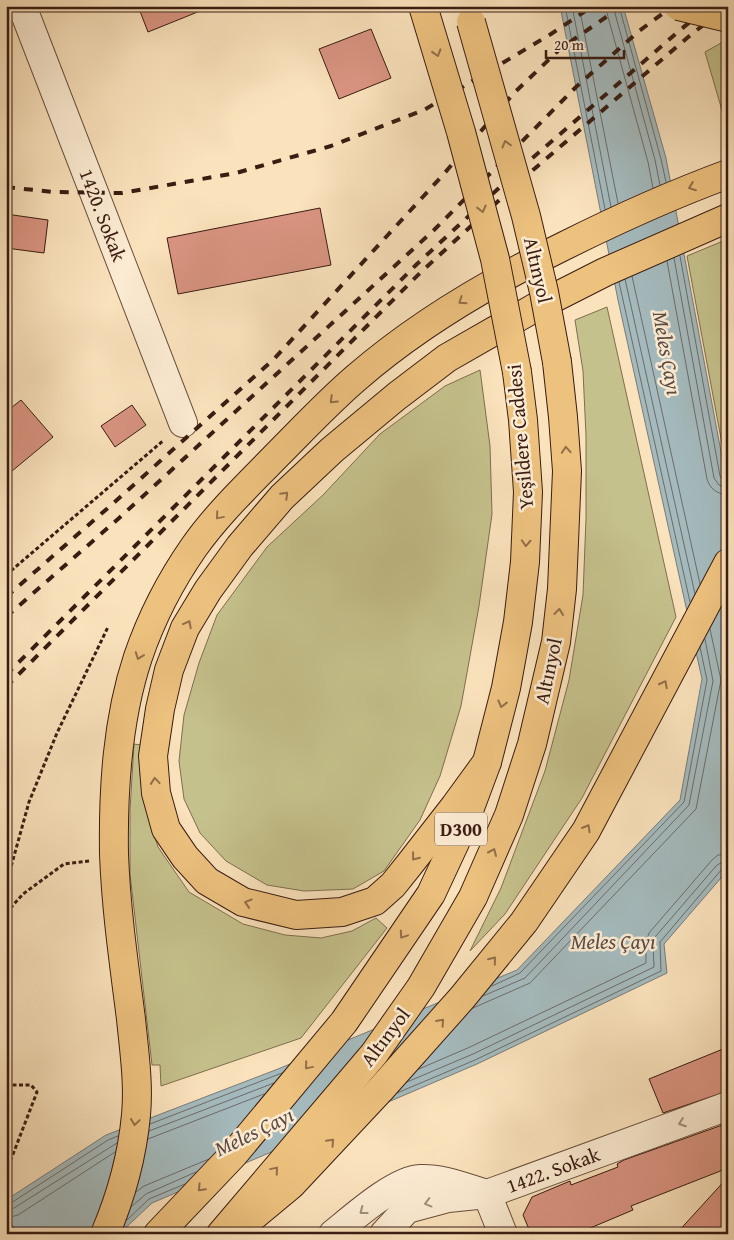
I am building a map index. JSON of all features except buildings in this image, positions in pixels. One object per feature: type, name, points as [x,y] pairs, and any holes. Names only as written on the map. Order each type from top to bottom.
[{"type":"highway","name":"Yeşildere Caddesi","points":[[158,1234],[234,1154],[344,1022],[431,894],[464,822],[487,762],[506,688],[518,622],[525,562],[528,492],[523,420],[507,314],[493,251],[461,132],[423,6]]},
{"type":"highway","points":[[678,6],[728,18]]},
{"type":"highway","name":"Altınyol","points":[[221,1234],[374,1054],[421,988],[473,897],[509,815],[532,744],[556,642],[565,540],[567,471],[557,362],[544,292],[526,216],[469,14]]},
{"type":"highway","points":[[105,1234],[120,1198],[130,1160],[136,1113],[137,1074],[114,858],[114,803],[117,759],[126,705],[138,657],[175,576],[196,544],[232,501],[356,378],[420,329],[473,294],[527,264],[657,200],[728,174]]},
{"type":"highway","points":[[487,762],[393,885],[375,900],[342,912],[296,914],[243,902],[207,881],[185,857],[166,829],[156,793],[153,756],[160,709],[169,670],[185,628],[208,590],[240,546],[282,497],[332,450],[396,396],[447,358],[536,306],[605,272],[728,218]]},
{"type":"highway","points":[[231,1234],[291,1184],[381,1089],[462,998],[524,922],[586,831],[728,563]]},
{"type":"street","name":"1420. Sokak","points":[[22,6],[183,423]]},
{"type":"street","name":"1422. Sokak","points":[[384,1234],[407,1209],[448,1198],[488,1194],[728,1106]]},
{"type":"street","points":[[333,1234],[394,1188],[418,1179],[443,1180],[488,1194],[503,1234]]},
{"type":"path","points":[[6,575],[183,423]]},
{"type":"path","points":[[6,885],[29,802],[57,733],[108,627]]},
{"type":"path","points":[[6,913],[23,894],[64,864],[114,858]]},
{"type":"path","points":[[6,1085],[32,1085],[37,1092],[8,1163]]},
{"type":"path","points":[[6,1214],[15,1234]]},
{"type":"shaded area","points":[[728,39],[728,131],[705,52]]},
{"type":"shaded area","points":[[728,239],[728,476],[687,256]]},
{"type":"shaded area","points":[[607,307],[676,617],[582,798],[505,914],[470,951],[501,888],[545,771],[569,680],[583,595],[586,519],[586,436],[583,371],[575,320]]},
{"type":"shaded area","points":[[480,370],[490,446],[492,514],[479,606],[461,706],[440,776],[420,820],[384,871],[353,889],[304,891],[267,885],[226,861],[200,833],[184,799],[179,761],[184,715],[199,663],[217,615],[267,547],[323,495],[380,434],[445,386]]},
{"type":"shaded area","points":[[134,744],[141,745],[140,771],[143,797],[158,847],[189,892],[243,924],[285,935],[321,938],[352,931],[376,918],[387,928],[301,1038],[161,1086],[160,1065],[152,1065],[130,874],[130,810]]},
{"type":"water","name":"Meles Çayı","points":[[560,6],[623,6],[666,158],[728,489],[727,871],[664,944],[667,973],[477,1064],[152,1203],[119,1234],[6,1234],[6,1200],[106,1135],[278,1069],[517,970],[680,800],[702,679],[618,300]]},
{"type":"railway","points":[[6,187],[53,192],[122,193],[236,173],[331,146],[424,110],[551,34],[593,6]]},
{"type":"railway","points":[[6,597],[274,359],[442,176],[514,93],[560,49],[622,6]]},
{"type":"railway","points":[[6,617],[118,519],[434,230],[576,87],[639,31],[673,6]]},
{"type":"railway","points":[[6,675],[417,264],[514,174],[709,6]]},
{"type":"railway","points":[[6,687],[421,272],[519,182],[727,6]]}]
